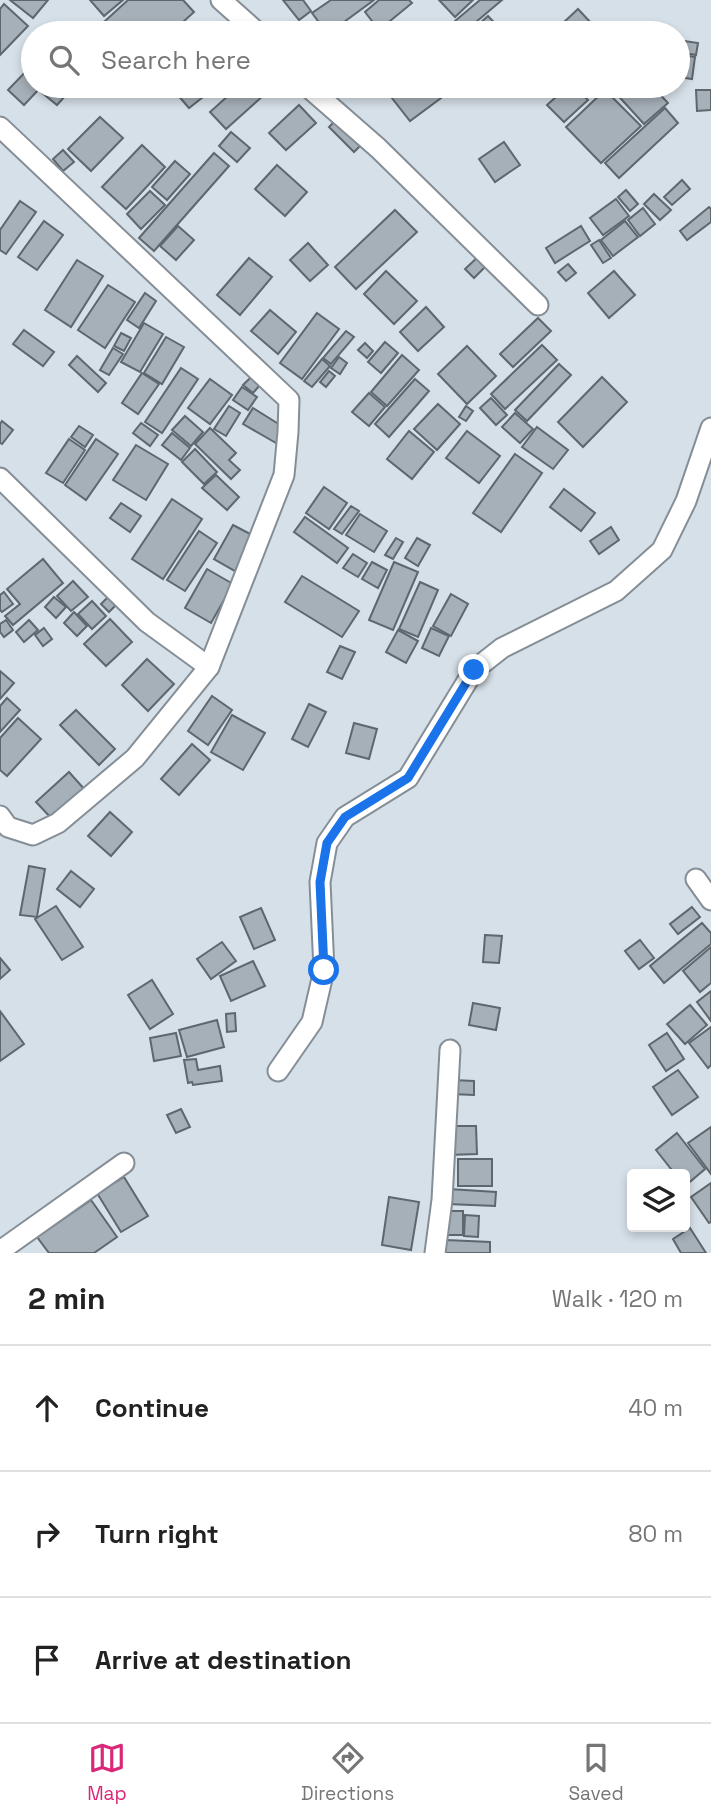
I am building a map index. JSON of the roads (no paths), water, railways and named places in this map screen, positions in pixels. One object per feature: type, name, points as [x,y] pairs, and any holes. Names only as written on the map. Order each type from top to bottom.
[{"type":"street","points":[[221,0],[245,21]]},
{"type":"street","points":[[321,98],[378,148],[538,305]]},
{"type":"street","points":[[0,127],[289,400],[284,475],[209,667],[135,758],[58,823],[33,835],[8,827],[0,816]]},
{"type":"street","points":[[278,1071],[312,1022],[324,970],[320,882],[327,843],[345,817],[408,778],[474,670],[502,648],[616,591],[662,550],[687,501],[711,428]]},
{"type":"street","points":[[0,478],[147,622],[209,667]]},
{"type":"street","points":[[696,879],[711,900]]},
{"type":"street","points":[[435,1253],[442,1200],[450,1050]]},
{"type":"street","points":[[0,1251],[124,1163]]}]
